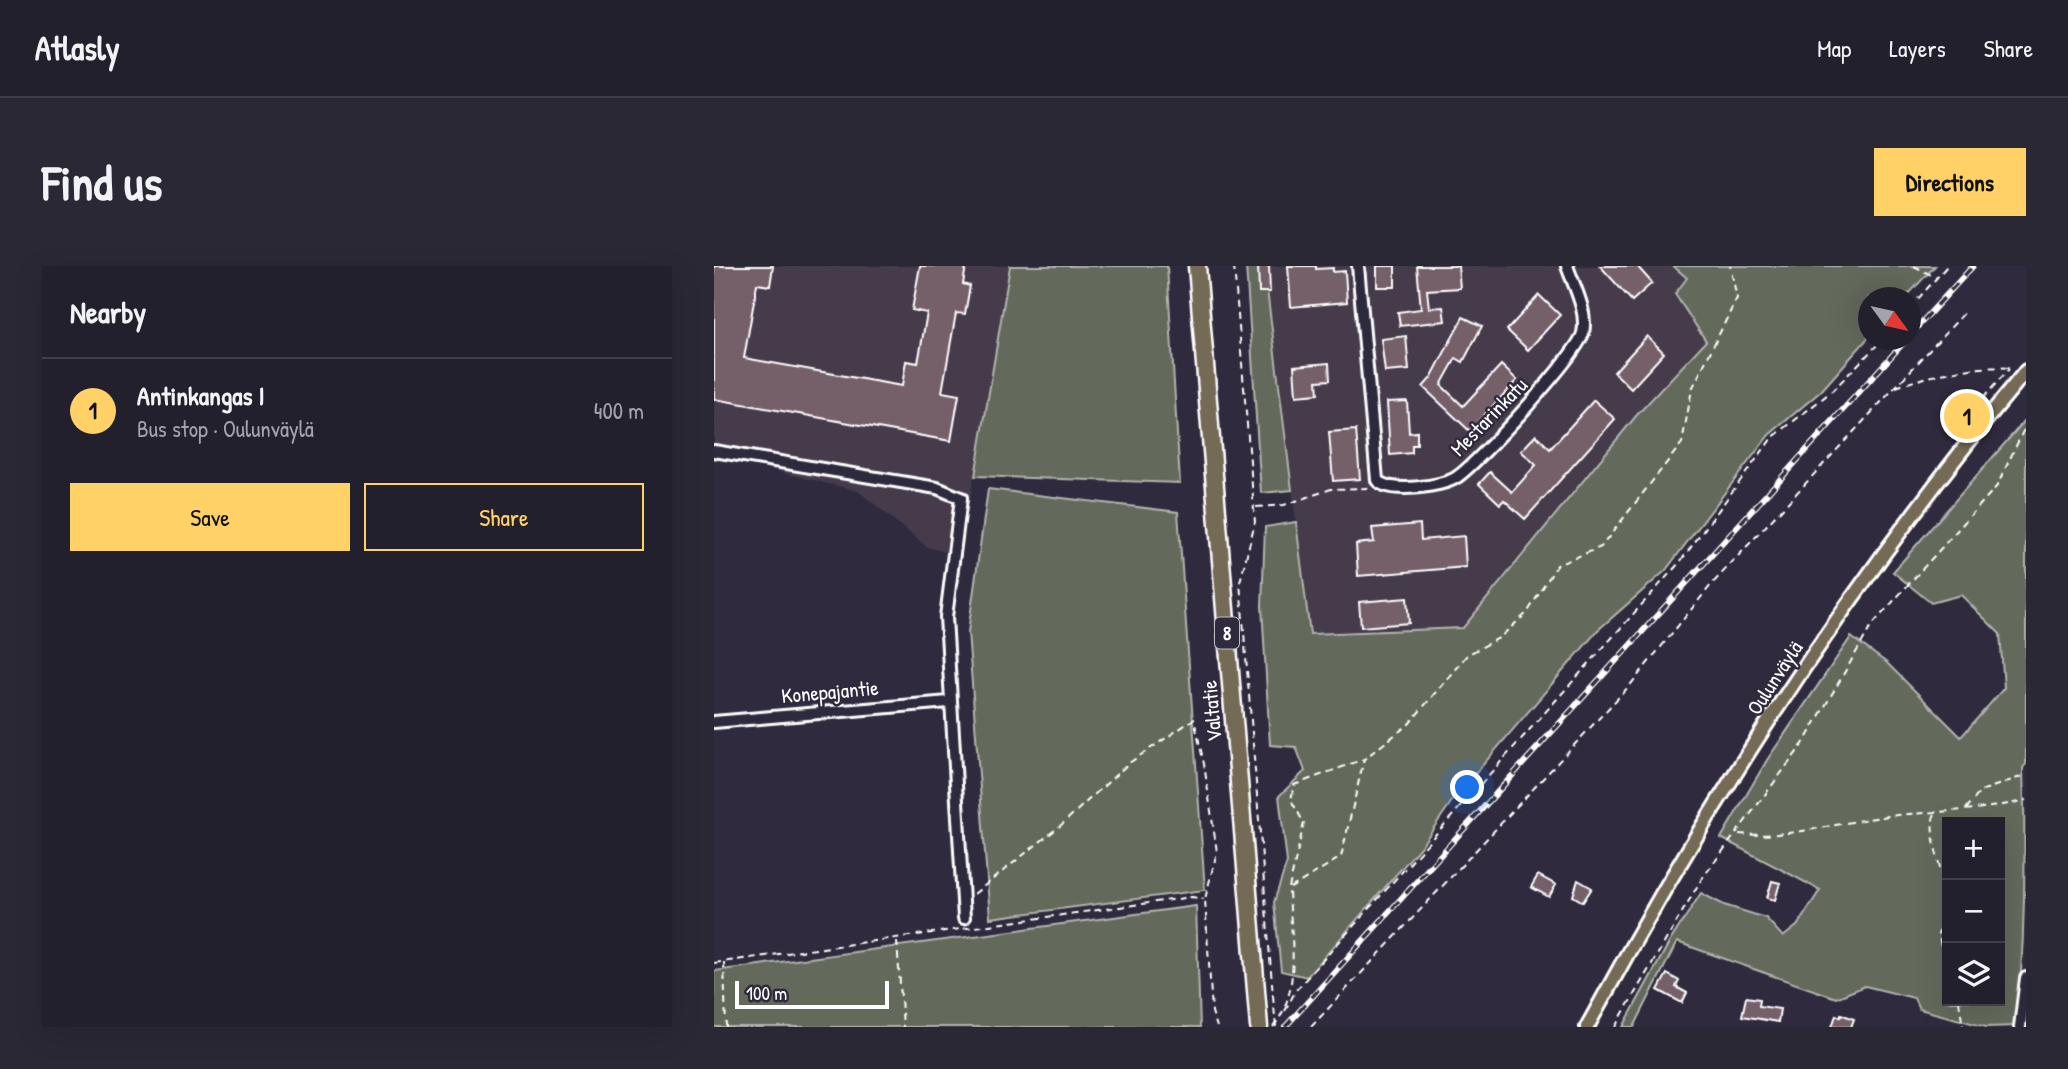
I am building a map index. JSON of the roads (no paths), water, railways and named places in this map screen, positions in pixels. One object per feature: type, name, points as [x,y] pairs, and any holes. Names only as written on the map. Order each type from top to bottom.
[{"type":"highway","name":"Valtatie","points":[[1197,266],[1265,998],[1259,1027]]},
{"type":"main road","name":"Oulunväylä","points":[[1587,1027],[1720,799],[1832,627],[1947,470],[2026,371]]},
{"type":"street","name":"Mestarinkatu","points":[[1358,266],[1377,480],[1388,487],[1430,486],[1457,478],[1565,365],[1581,340],[1585,324],[1567,266]]},
{"type":"street","points":[[714,451],[937,488],[961,498],[946,617],[948,702],[964,918]]},
{"type":"street","name":"Konepajantie","points":[[714,722],[948,702]]},
{"type":"street","points":[[2020,1027],[2026,978]]},
{"type":"railway","points":[[1921,323],[1973,266]]},
{"type":"railway","points":[[1285,1027],[1897,350]]},
{"type":"place","name":"Antinkangas I","points":[[1967,416]]}]
